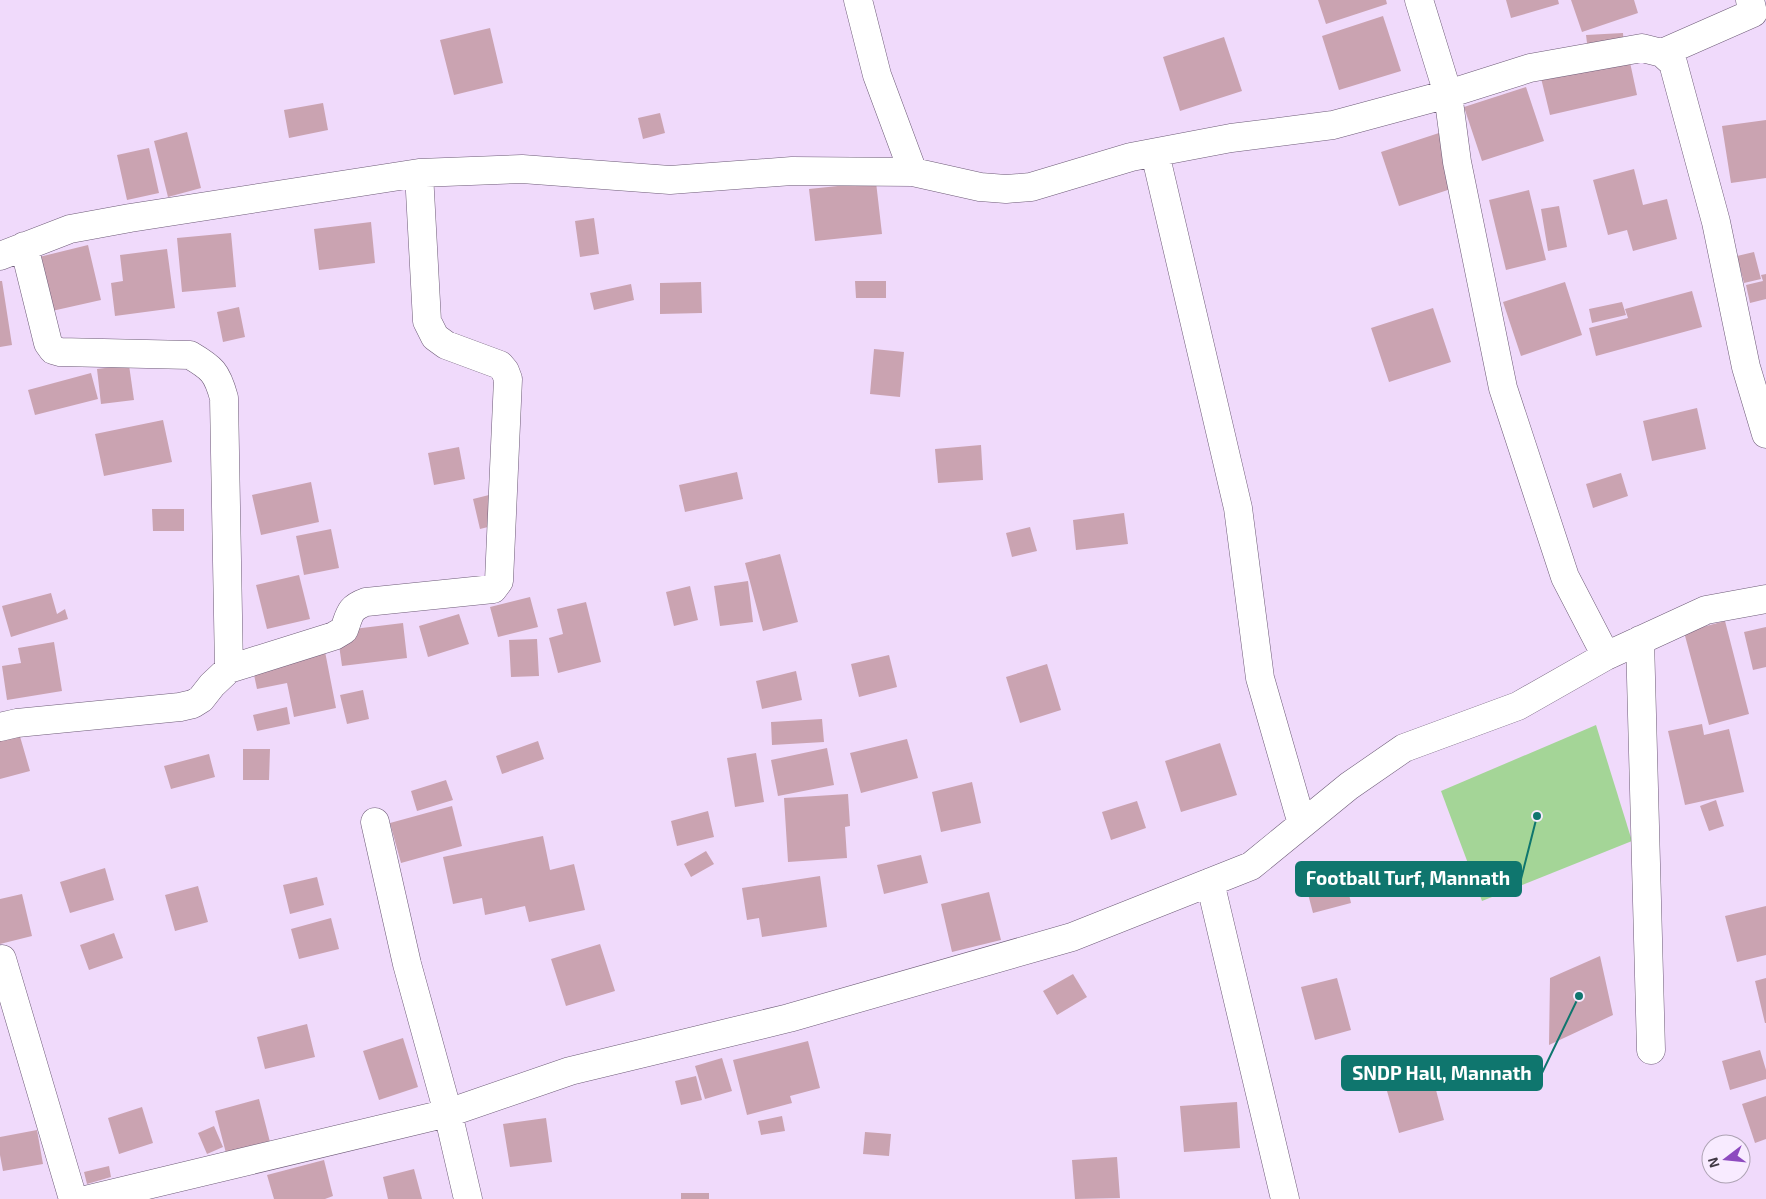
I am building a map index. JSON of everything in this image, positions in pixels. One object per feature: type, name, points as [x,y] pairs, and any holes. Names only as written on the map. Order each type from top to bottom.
[{"type":"street","points":[[858,0],[877,75],[913,172]]},
{"type":"street","points":[[1419,0],[1448,94],[1457,162],[1504,388],[1565,577],[1606,656]]},
{"type":"street","points":[[1662,52],[1753,14],[1750,0]]},
{"type":"street","points":[[229,669],[224,398],[219,380],[208,365],[190,355],[60,352],[53,350],[48,343],[12,252],[70,229],[419,173],[522,169],[670,180],[792,170],[913,172],[980,187],[1006,189],[1031,187],[1131,157],[1231,138],[1333,125],[1448,94],[1530,68],[1642,48],[1662,52],[1674,63],[1716,222],[1746,367],[1766,434]]},
{"type":"street","points":[[1155,153],[1238,508],[1260,678],[1302,824]]},
{"type":"street","points":[[0,727],[17,723],[193,704],[201,699],[212,685],[229,669],[334,636],[344,630],[355,606],[366,602],[493,589],[499,581],[508,378],[505,370],[500,366],[446,345],[435,337],[427,321],[419,173]]},
{"type":"street","points":[[89,1199],[448,1113],[570,1071],[789,1018],[1072,937],[1251,866],[1349,786],[1404,748],[1518,706],[1606,656],[1706,610],[1766,600]]},
{"type":"street","points":[[1640,640],[1651,1050]]},
{"type":"street","points":[[375,822],[407,964],[448,1113],[468,1199]]},
{"type":"street","points":[[1210,882],[1285,1199]]},
{"type":"street","points":[[2,959],[73,1199]]},
{"type":"green space","points":[[1596,725],[1632,841],[1482,901],[1441,791]]},
{"type":"building","points":[[1318,0],[1386,0],[1387,4],[1326,24]]},
{"type":"building","points":[[1506,0],[1558,0],[1559,4],[1511,18]]},
{"type":"building","points":[[1571,0],[1634,0],[1638,13],[1582,32]]},
{"type":"building","points":[[1383,16],[1401,71],[1339,90],[1322,36]]},
{"type":"building","points":[[490,28],[503,83],[454,95],[440,40]]},
{"type":"building","points":[[1623,33],[1624,48],[1588,51],[1586,35]]},
{"type":"building","points":[[1224,37],[1242,91],[1180,111],[1163,57]]},
{"type":"building","points":[[1628,53],[1637,95],[1550,115],[1540,74]]},
{"type":"building","points":[[1526,87],[1544,141],[1482,161],[1464,107]]},
{"type":"building","points":[[323,103],[328,130],[289,138],[284,110]]},
{"type":"building","points":[[660,113],[665,133],[643,139],[638,118]]},
{"type":"building","points":[[1766,120],[1766,178],[1731,183],[1722,126]]},
{"type":"building","points":[[187,132],[201,188],[168,197],[154,141]]},
{"type":"building","points":[[1439,133],[1457,187],[1399,206],[1381,152]]},
{"type":"building","points":[[149,148],[159,193],[127,200],[117,155]]},
{"type":"building","points":[[1634,169],[1643,205],[1667,199],[1677,239],[1633,251],[1627,230],[1608,235],[1593,180]]},
{"type":"building","points":[[876,182],[882,234],[815,241],[809,189]]},
{"type":"building","points":[[1529,190],[1546,260],[1506,270],[1489,200]]},
{"type":"building","points":[[1559,206],[1567,247],[1548,251],[1541,209]]},
{"type":"building","points":[[594,218],[599,254],[580,257],[575,221]]},
{"type":"building","points":[[371,222],[375,263],[319,270],[314,229]]},
{"type":"building","points":[[231,233],[236,287],[182,292],[177,238]]},
{"type":"building","points":[[88,245],[101,300],[43,313],[31,259]]},
{"type":"building","points":[[167,249],[175,308],[115,316],[111,283],[123,281],[120,255]]},
{"type":"building","points":[[1754,252],[1761,279],[1744,283],[1737,256]]},
{"type":"building","points":[[1766,274],[1766,299],[1750,303],[1746,285],[1763,281],[1761,275]]},
{"type":"building","points":[[0,281],[2,281],[12,345],[0,347]]},
{"type":"building","points":[[855,281],[886,281],[886,298],[856,298]]},
{"type":"building","points":[[701,282],[702,313],[660,314],[660,283]]},
{"type":"building","points":[[1565,282],[1582,335],[1521,356],[1503,302]]},
{"type":"building","points":[[631,284],[634,300],[594,310],[590,293]]},
{"type":"building","points":[[1692,291],[1702,327],[1596,356],[1589,328],[1628,318],[1625,309]]},
{"type":"building","points":[[1622,302],[1626,315],[1592,323],[1589,309]]},
{"type":"building","points":[[239,307],[245,337],[223,342],[217,312]]},
{"type":"building","points":[[1433,308],[1451,362],[1389,382],[1371,328]]},
{"type":"building","points":[[874,349],[904,352],[900,397],[870,394]]},
{"type":"building","points":[[129,365],[134,400],[101,404],[97,369]]},
{"type":"building","points":[[91,373],[98,399],[35,415],[28,390]]},
{"type":"building","points":[[1697,408],[1706,449],[1652,461],[1643,421]]},
{"type":"building","points":[[163,420],[172,462],[104,476],[95,434]]},
{"type":"building","points":[[981,445],[983,480],[938,483],[935,449]]},
{"type":"building","points":[[459,447],[465,479],[434,485],[428,453]]},
{"type":"building","points":[[737,472],[743,499],[685,512],[679,485]]},
{"type":"building","points":[[1621,473],[1628,496],[1593,508],[1586,484]]},
{"type":"building","points":[[311,482],[319,522],[261,535],[252,495]]},
{"type":"building","points":[[509,490],[516,520],[480,529],[473,499]]},
{"type":"building","points":[[152,509],[184,509],[184,531],[153,531]]},
{"type":"building","points":[[1124,513],[1128,544],[1076,550],[1073,520]]},
{"type":"building","points":[[1030,527],[1037,551],[1012,557],[1006,533]]},
{"type":"building","points":[[331,529],[339,568],[304,575],[296,536]]},
{"type":"building","points":[[780,554],[798,622],[763,631],[745,563]]},
{"type":"building","points":[[299,575],[310,619],[267,629],[256,585]]},
{"type":"building","points":[[748,581],[753,622],[720,626],[714,586]]},
{"type":"building","points":[[690,586],[698,620],[674,626],[666,592]]},
{"type":"building","points":[[51,593],[57,614],[65,609],[68,619],[11,637],[2,606]]},
{"type":"building","points":[[530,597],[538,627],[498,637],[490,607]]},
{"type":"building","points":[[586,602],[601,662],[558,673],[549,638],[563,634],[557,609]]},
{"type":"building","points":[[459,614],[469,644],[428,657],[419,626]]},
{"type":"building","points":[[1725,621],[1749,714],[1709,725],[1684,632]]},
{"type":"building","points":[[403,623],[407,658],[342,666],[337,631]]},
{"type":"building","points":[[1766,627],[1766,667],[1753,670],[1744,632]]},
{"type":"building","points":[[321,631],[336,708],[294,717],[287,683],[257,689],[253,670]]},
{"type":"building","points":[[537,639],[539,676],[511,677],[509,640]]},
{"type":"building","points":[[54,642],[62,691],[7,700],[2,666],[21,663],[18,648]]},
{"type":"building","points":[[889,655],[897,687],[859,697],[851,664]]},
{"type":"building","points":[[1047,664],[1061,710],[1020,723],[1006,677]]},
{"type":"building","points":[[796,671],[802,700],[762,709],[756,681]]},
{"type":"building","points":[[363,690],[369,719],[347,724],[340,695]]},
{"type":"building","points":[[287,707],[290,724],[257,731],[253,715]]},
{"type":"building","points":[[822,719],[824,742],[772,745],[771,722]]},
{"type":"building","points":[[1702,724],[1704,735],[1729,729],[1744,792],[1685,805],[1668,731]]},
{"type":"building","points":[[19,733],[30,771],[0,779],[0,738]]},
{"type":"building","points":[[907,739],[918,778],[861,793],[850,753]]},
{"type":"building","points":[[538,741],[544,759],[502,774],[496,756]]},
{"type":"building","points":[[1220,743],[1237,795],[1181,812],[1165,761]]},
{"type":"building","points":[[827,748],[834,785],[778,796],[771,760]]},
{"type":"building","points":[[243,749],[270,749],[269,780],[243,780]]},
{"type":"building","points":[[756,753],[764,802],[735,807],[727,758]]},
{"type":"building","points":[[209,754],[215,777],[171,789],[164,766]]},
{"type":"building","points":[[446,780],[453,800],[417,811],[411,791]]},
{"type":"building","points":[[972,782],[981,823],[941,832],[932,792]]},
{"type":"building","points":[[848,794],[850,826],[845,827],[847,858],[788,862],[784,798]]},
{"type":"building","points":[[1716,800],[1724,826],[1709,831],[1700,806]]},
{"type":"building","points":[[1137,801],[1146,828],[1111,840],[1102,812]]},
{"type":"building","points":[[452,806],[462,846],[401,863],[390,823]]},
{"type":"building","points":[[708,811],[714,837],[677,846],[671,821]]},
{"type":"building","points":[[543,836],[550,870],[574,864],[585,910],[529,922],[525,906],[485,915],[482,898],[453,904],[443,857]]},
{"type":"building","points":[[706,851],[714,864],[691,877],[684,864]]},
{"type":"building","points":[[921,855],[928,883],[884,894],[877,865]]},
{"type":"building","points":[[1342,864],[1351,903],[1313,913],[1303,875]]},
{"type":"building","points":[[105,868],[114,900],[70,913],[60,882]]},
{"type":"building","points":[[820,876],[827,927],[762,937],[759,918],[747,920],[742,888]]},
{"type":"building","points":[[317,877],[324,905],[290,914],[283,885]]},
{"type":"building","points":[[198,886],[208,922],[175,931],[165,895]]},
{"type":"building","points":[[989,892],[1001,940],[952,952],[941,904]]},
{"type":"building","points":[[22,894],[32,936],[0,944],[0,899]]},
{"type":"building","points":[[1766,906],[1766,955],[1737,962],[1725,916]]},
{"type":"building","points":[[331,918],[339,949],[299,959],[291,929]]},
{"type":"building","points":[[114,933],[123,958],[89,970],[80,945]]},
{"type":"building","points":[[600,944],[615,991],[566,1006],[551,959]]},
{"type":"building","points":[[1600,956],[1613,1015],[1549,1045],[1550,978]]},
{"type":"building","points":[[1073,974],[1087,997],[1057,1015],[1043,991]]},
{"type":"building","points":[[1337,978],[1351,1030],[1315,1040],[1301,987]]},
{"type":"building","points":[[1766,978],[1766,1023],[1765,1023],[1755,981]]},
{"type":"building","points":[[307,1024],[315,1057],[265,1069],[257,1037]]},
{"type":"building","points":[[403,1038],[418,1087],[379,1100],[363,1051]]},
{"type":"building","points":[[808,1041],[820,1088],[790,1096],[792,1103],[747,1115],[733,1060]]},
{"type":"building","points":[[1760,1050],[1766,1070],[1766,1079],[1730,1090],[1722,1061]]},
{"type":"building","points":[[722,1058],[732,1091],[705,1099],[695,1066]]},
{"type":"building","points":[[696,1076],[702,1100],[681,1105],[675,1081]]},
{"type":"building","points":[[1433,1079],[1444,1120],[1399,1133],[1387,1091]]},
{"type":"building","points":[[1766,1096],[1766,1139],[1755,1143],[1742,1104]]},
{"type":"building","points":[[259,1099],[270,1142],[226,1153],[215,1111]]},
{"type":"building","points":[[1237,1102],[1240,1148],[1184,1152],[1180,1106]]},
{"type":"building","points":[[142,1107],[153,1143],[119,1154],[108,1118]]},
{"type":"building","points":[[782,1116],[785,1131],[761,1135],[758,1121]]},
{"type":"building","points":[[546,1118],[552,1162],[510,1167],[503,1124]]},
{"type":"building","points":[[214,1126],[223,1147],[207,1154],[198,1133]]},
{"type":"building","points":[[37,1130],[43,1164],[3,1171],[0,1155],[0,1137]]},
{"type":"building","points":[[865,1132],[891,1134],[889,1156],[863,1154]]},
{"type":"building","points":[[1117,1157],[1120,1198],[1075,1199],[1072,1160]]},
{"type":"building","points":[[324,1160],[333,1196],[325,1199],[274,1199],[267,1175]]},
{"type":"building","points":[[109,1166],[111,1177],[87,1184],[84,1172]]},
{"type":"building","points":[[414,1169],[422,1199],[388,1199],[383,1177]]},
{"type":"building","points":[[681,1193],[709,1193],[709,1199],[681,1199]]},
{"type":"place","name":"Football Turf, Mannath","points":[[1537,816]]},
{"type":"place","name":"SNDP Hall, Mannath","points":[[1579,996]]}]
